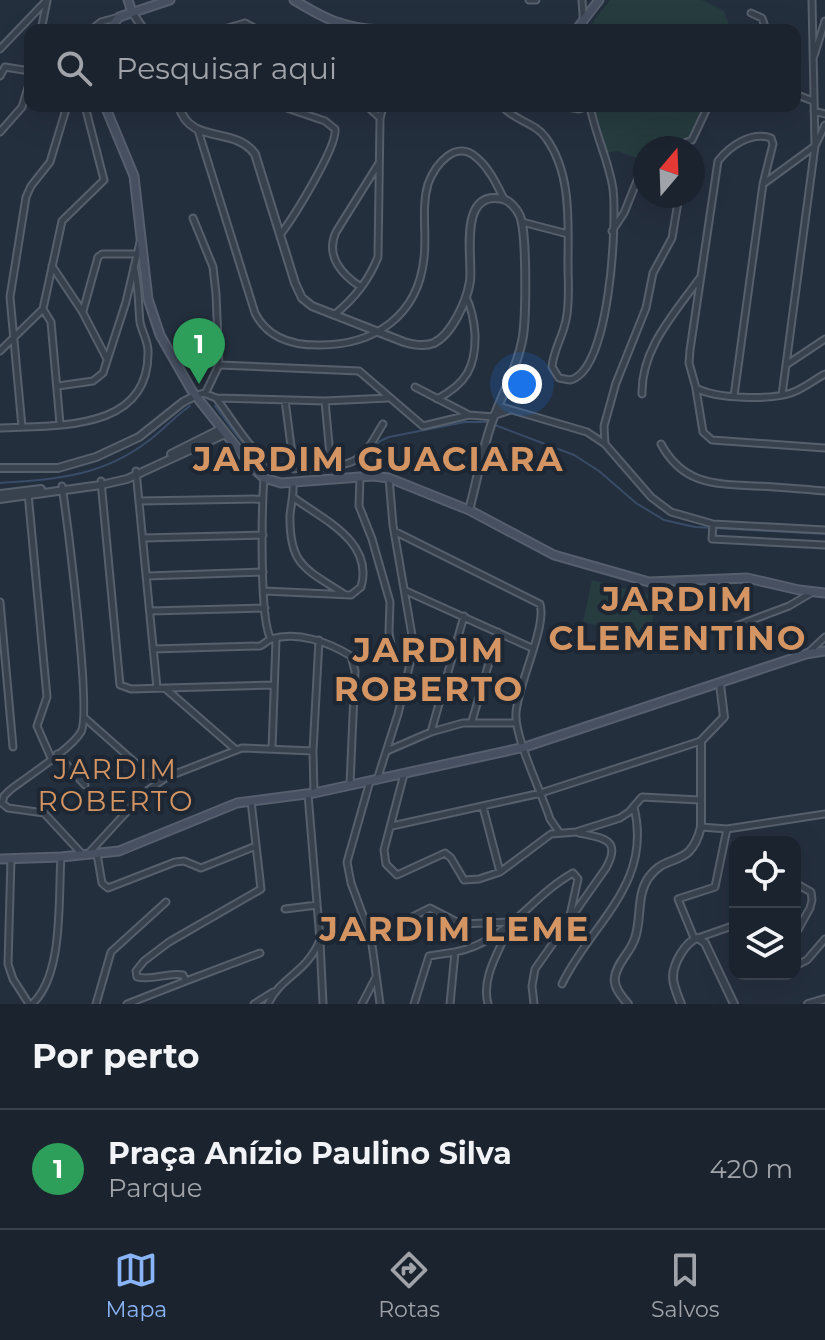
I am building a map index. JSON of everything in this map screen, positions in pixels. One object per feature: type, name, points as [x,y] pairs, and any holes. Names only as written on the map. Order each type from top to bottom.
[{"type":"main road","points":[[128,0],[132,12]]},
{"type":"main road","points":[[114,24],[119,17],[170,0]]},
{"type":"main road","points":[[294,0],[338,24]]},
{"type":"main road","points":[[581,24],[599,0]]},
{"type":"main road","points":[[108,112],[132,166],[148,299],[153,317],[175,365],[195,396],[264,478],[293,483],[360,477],[389,478],[469,510],[554,555],[637,579],[664,583],[747,578],[825,593]]},
{"type":"main road","points":[[0,859],[65,857],[130,847],[251,800],[311,794],[525,747],[806,654],[825,651]]},
{"type":"street","points":[[42,24],[47,0]]},
{"type":"street","points":[[0,49],[47,0]]},
{"type":"street","points":[[582,0],[583,24]]},
{"type":"street","points":[[782,395],[815,146],[812,0]]},
{"type":"street","points":[[132,12],[140,24]]},
{"type":"street","points":[[751,13],[762,18],[764,24]]},
{"type":"street","points":[[98,24],[119,17]]},
{"type":"street","points":[[812,24],[824,23],[813,61]]},
{"type":"street","points":[[0,76],[5,67],[24,70]]},
{"type":"street","points":[[801,96],[813,101]]},
{"type":"street","points":[[0,132],[24,100]]},
{"type":"street","points":[[813,110],[825,114]]},
{"type":"street","points":[[22,427],[11,288],[26,197],[50,162],[65,112]]},
{"type":"street","points":[[0,351],[43,309],[62,221],[104,180],[87,112]]},
{"type":"street","points":[[182,112],[186,122],[198,130],[231,138],[251,148],[298,292],[312,306],[415,346],[432,343],[447,330],[466,297],[470,276],[470,221],[484,203],[504,199]]},
{"type":"street","points":[[280,235],[325,160],[336,135],[335,129],[325,121],[299,112]]},
{"type":"street","points":[[373,112],[380,119]]},
{"type":"street","points":[[333,315],[361,287],[375,266],[380,250],[382,112]]},
{"type":"street","points":[[507,112],[539,130],[552,147],[566,191],[568,308],[552,367],[559,378],[570,380],[579,377],[586,369],[603,325],[609,288],[612,184],[592,112]]},
{"type":"street","points":[[694,136],[705,112]]},
{"type":"street","points":[[763,184],[815,146],[825,125]]},
{"type":"street","points":[[198,130],[255,313],[262,325],[275,336],[308,345],[343,343],[376,333],[398,317],[417,284],[424,256],[426,192],[441,160],[458,151],[477,157],[504,199],[517,210],[522,222],[525,286],[523,335],[502,406],[489,429],[469,510]]},
{"type":"street","points":[[734,396],[763,184],[772,149],[771,138],[760,136],[745,139],[718,161],[689,363],[703,432],[712,440],[825,448]]},
{"type":"street","points":[[361,287],[340,270],[332,244],[379,162]]},
{"type":"street","points":[[612,232],[633,191]]},
{"type":"street","points":[[605,444],[604,426],[611,398],[646,308],[653,273],[672,238],[677,208]]},
{"type":"street","points":[[193,218],[213,267],[219,365],[205,394]]},
{"type":"street","points":[[522,222],[568,234]]},
{"type":"street","points":[[58,386],[98,379],[108,360],[126,302],[141,237]]},
{"type":"street","points":[[82,311],[98,257],[102,254],[136,254]]},
{"type":"street","points":[[52,266],[82,311],[108,360]]},
{"type":"street","points":[[0,428],[60,424],[108,416],[128,403],[144,382],[148,349],[140,321],[134,267]]},
{"type":"street","points":[[642,394],[643,372],[650,352],[700,278]]},
{"type":"street","points":[[437,399],[465,380],[473,364],[473,312],[466,297]]},
{"type":"street","points":[[43,309],[51,322],[60,424]]},
{"type":"street","points":[[786,366],[825,339]]},
{"type":"street","points":[[219,365],[353,370],[365,374],[423,426],[469,415],[494,417]]},
{"type":"street","points":[[696,388],[705,394],[782,395],[796,391],[825,374]]},
{"type":"street","points":[[415,387],[469,415]]},
{"type":"street","points":[[0,468],[58,468],[87,460],[139,437],[183,402],[205,394],[216,398],[325,401],[389,398]]},
{"type":"street","points":[[216,398],[267,462],[279,467],[294,469],[348,463],[361,457],[383,424]]},
{"type":"street","points":[[285,400],[294,469]]},
{"type":"street","points":[[325,401],[331,466]]},
{"type":"street","points":[[502,406],[587,432],[605,444],[659,504],[685,517],[713,525],[825,530]]},
{"type":"street","points":[[0,496],[101,483],[136,473],[223,432]]},
{"type":"street","points":[[661,444],[675,464],[697,479],[721,484],[825,491]]},
{"type":"street","points":[[136,473],[157,688]]},
{"type":"street","points":[[360,477],[359,506],[390,602],[389,632],[393,660]]},
{"type":"street","points":[[264,478],[264,591],[268,635],[273,640],[272,749]]},
{"type":"street","points":[[380,1004],[371,937],[351,883],[347,862],[386,752],[414,654],[394,531],[389,478]]},
{"type":"street","points":[[101,483],[120,685],[131,689],[273,685]]},
{"type":"street","points":[[293,483],[290,515],[293,552],[300,563],[345,594]]},
{"type":"street","points":[[62,488],[85,718],[77,737],[4,796],[2,803],[8,808],[44,813],[85,855],[157,782],[235,749],[313,751]]},
{"type":"street","points":[[28,492],[47,697],[37,726],[54,756],[85,785]]},
{"type":"street","points":[[264,591],[345,594],[356,593],[361,587],[364,572],[360,553],[349,538],[294,498]]},
{"type":"street","points":[[139,501],[263,499]]},
{"type":"street","points":[[713,525],[712,537],[825,545]]},
{"type":"street","points":[[394,531],[538,602],[542,612],[518,701],[516,723],[550,819],[559,832]]},
{"type":"street","points":[[143,538],[263,535]]},
{"type":"street","points":[[146,576],[263,572]]},
{"type":"street","points":[[319,593],[321,579]]},
{"type":"street","points":[[406,591],[532,648]]},
{"type":"street","points":[[728,629],[789,606],[811,592]]},
{"type":"street","points":[[0,602],[13,747]]},
{"type":"street","points":[[149,611],[265,608]]},
{"type":"street","points":[[431,732],[464,616]]},
{"type":"street","points":[[472,721],[498,632]]},
{"type":"street","points":[[806,654],[825,637]]},
{"type":"street","points":[[153,649],[260,646],[273,640],[299,638],[319,640],[351,656],[355,671],[350,784]]},
{"type":"street","points":[[319,640],[311,794],[323,960],[323,1004]]},
{"type":"street","points":[[392,826],[541,793],[701,741],[724,717],[720,684]]},
{"type":"street","points":[[165,688],[235,749]]},
{"type":"street","points":[[85,718],[157,782]]},
{"type":"street","points":[[386,752],[431,732],[472,721],[516,723]]},
{"type":"street","points":[[628,1004],[614,980],[636,936],[642,891],[647,879],[662,865],[689,854],[701,827],[701,741]]},
{"type":"street","points":[[404,773],[385,857],[394,874],[409,872],[442,853],[449,855],[464,880],[479,879],[500,872],[545,837],[559,832],[576,832],[606,839],[610,844],[612,855],[606,868],[535,969],[532,986],[534,1004]]},
{"type":"street","points":[[576,832],[620,818],[638,799],[646,796],[700,800]]},
{"type":"street","points":[[186,981],[183,975],[176,973],[141,979],[136,971],[169,942],[258,893],[262,886],[251,800]]},
{"type":"street","points":[[562,984],[571,966],[605,921],[632,870],[638,841],[634,806]]},
{"type":"street","points":[[483,807],[500,872]]},
{"type":"street","points":[[701,827],[727,829],[825,814]]},
{"type":"street","points":[[727,829],[715,887],[678,899],[696,938],[705,943],[734,1004]]},
{"type":"street","points":[[11,859],[8,964],[13,979],[30,1004],[43,992],[53,970],[65,857],[74,843]]},
{"type":"street","points":[[97,854],[102,883],[108,888],[175,862],[184,861],[201,868],[256,846]]},
{"type":"street","points":[[414,1004],[429,956],[477,947],[512,924],[571,873],[576,874],[578,879],[569,920]]},
{"type":"street","points":[[801,886],[812,895],[810,908],[801,924]]},
{"type":"street","points":[[96,1004],[111,952],[166,902]]},
{"type":"street","points":[[285,909],[317,905]]},
{"type":"street","points":[[412,917],[430,908],[461,924],[512,924]]},
{"type":"street","points":[[0,912],[8,912]]},
{"type":"street","points":[[488,1004],[485,990],[487,979],[512,924]]},
{"type":"street","points":[[681,1004],[673,972],[686,947],[696,938],[729,927]]},
{"type":"street","points":[[801,963],[825,939]]},
{"type":"street","points":[[254,1004],[306,966],[320,940]]},
{"type":"street","points":[[450,1004],[455,952]]},
{"type":"street","points":[[127,1004],[260,953]]},
{"type":"street","points":[[362,1004],[376,976]]},
{"type":"street","points":[[268,1004],[274,991]]},
{"type":"street","points":[[808,1004],[825,999]]},
{"type":"green space","points":[[610,0],[702,0],[724,11],[729,24],[592,24]]},
{"type":"green space","points":[[596,112],[700,112],[690,136],[633,136],[633,157],[617,151],[607,153]]},
{"type":"green space","points":[[592,580],[657,597],[649,639],[583,622]]},
{"type":"waterway","points":[[0,483],[77,474],[112,463],[147,442],[190,406]]},
{"type":"waterway","points":[[215,406],[256,456],[266,464],[290,470]]},
{"type":"waterway","points":[[362,458],[389,437],[465,422],[487,422],[574,455],[599,471],[636,503],[664,520],[695,527],[825,534]]},
{"type":"place","name":"Praça Anízio Paulino Silva","points":[[199,384]]},
{"type":"district","name":"JARDIM GUACIARA","points":[[379,459]]},
{"type":"district","name":"JARDIM CLEMENTINO","points":[[678,618]]},
{"type":"district","name":"JARDIM ROBERTO","points":[[429,670]]},
{"type":"district","name":"JARDIM ROBERTO","points":[[116,785]]},
{"type":"district","name":"JARDIM LEME","points":[[455,929]]}]
